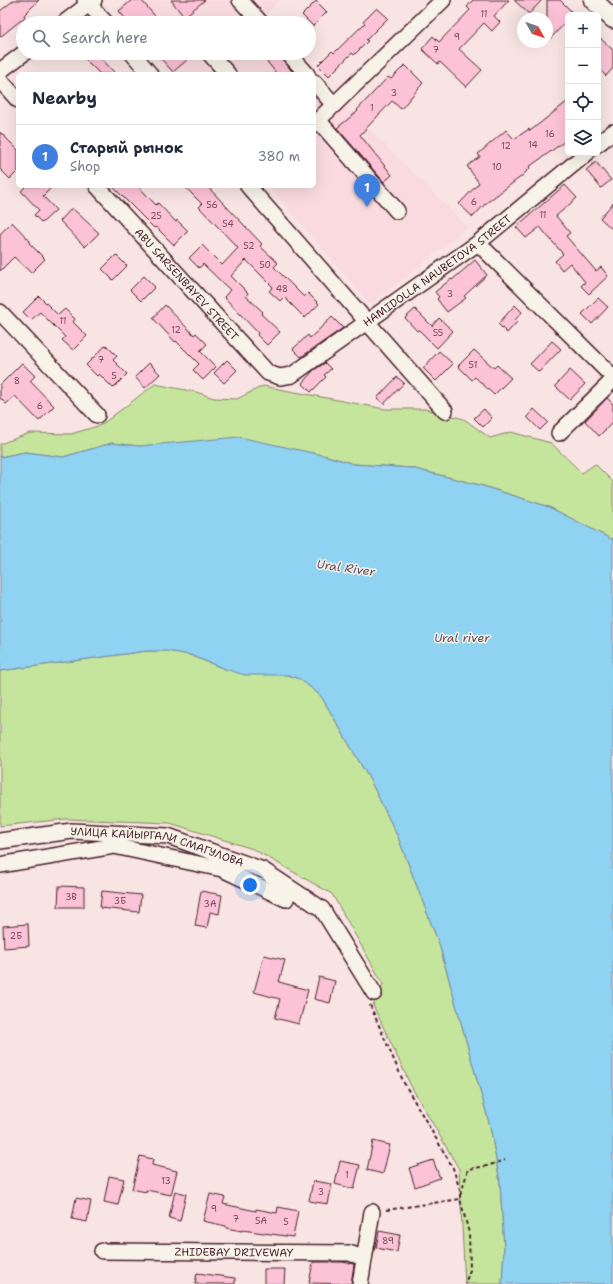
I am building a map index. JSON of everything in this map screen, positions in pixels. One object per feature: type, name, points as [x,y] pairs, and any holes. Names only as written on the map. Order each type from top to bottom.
[{"type":"main road","points":[[593,0],[613,19]]},
{"type":"street","points":[[240,0],[255,16]]},
{"type":"street","points":[[397,211],[316,122],[443,0]]},
{"type":"street","points":[[72,16],[89,1],[101,16]]},
{"type":"street","points":[[0,71],[16,59]]},
{"type":"street","points":[[138,60],[148,72]]},
{"type":"street","points":[[215,60],[226,72]]},
{"type":"street","points":[[294,60],[305,72]]},
{"type":"street","points":[[0,80],[16,98]]},
{"type":"street","points":[[316,84],[334,105]]},
{"type":"street","points":[[601,142],[613,132]]},
{"type":"street","name":"HAMIDOLLA NAUBETOVA STREET","points":[[280,377],[292,375],[478,243],[583,156]]},
{"type":"street","name":"ABU SARSENBAYEV STREET","points":[[99,188],[268,373],[280,377]]},
{"type":"street","points":[[250,188],[445,411]]},
{"type":"street","points":[[478,243],[613,377]]},
{"type":"street","points":[[0,312],[97,415]]},
{"type":"street","points":[[559,433],[613,380]]},
{"type":"street","name":"УЛИЦА КАЙЫРГАЛИ СМАГУЛОВА","points":[[0,841],[72,831],[168,836],[263,870],[322,909],[374,993]]},
{"type":"street","points":[[0,865],[114,846],[222,869],[286,899]]},
{"type":"street","points":[[360,1284],[372,1212]]},
{"type":"street","name":"ZHIDEBAY DRIVEWAY","points":[[102,1250],[349,1253],[364,1258]]},
{"type":"path","points":[[374,993],[370,1006],[404,1083],[454,1168],[460,1190],[460,1199],[468,1233],[470,1270],[465,1284]]},
{"type":"path","points":[[460,1199],[468,1169],[487,1166],[505,1160]]},
{"type":"path","points":[[372,1212],[460,1199]]},
{"type":"shaded area","points":[[127,0],[280,0],[265,16],[121,16],[115,10]]},
{"type":"shaded area","points":[[159,60],[289,60],[298,72],[169,72]]},
{"type":"shaded area","points":[[316,93],[344,104],[468,227],[371,305],[270,188],[316,188]]},
{"type":"green space","points":[[155,384],[196,392],[214,398],[237,399],[263,386],[385,409],[425,409],[464,419],[490,438],[511,432],[551,443],[582,473],[595,464],[613,482],[613,540],[549,507],[480,485],[411,468],[354,464],[327,456],[168,444],[139,446],[112,443],[63,457],[25,452],[0,457],[0,444],[30,433],[71,434],[101,425]]},
{"type":"green space","points":[[147,651],[167,651],[190,655],[225,669],[288,675],[300,679],[321,696],[370,780],[398,837],[439,944],[490,1126],[500,1182],[504,1248],[502,1284],[465,1284],[459,1169],[411,1086],[373,1005],[383,984],[332,894],[253,849],[170,823],[66,819],[0,826],[0,671]]},
{"type":"water","name":"Ural river","points":[[239,437],[327,456],[354,464],[411,468],[480,485],[549,507],[613,540],[613,1284],[502,1284],[504,1248],[500,1182],[490,1126],[439,944],[398,837],[370,780],[321,696],[300,679],[288,675],[245,675],[190,655],[167,651],[147,651],[0,671],[0,457],[25,452],[63,457],[112,443],[139,446]]},
{"type":"building","points":[[14,0],[39,0],[24,16],[16,16],[16,24],[0,37],[0,11]]},
{"type":"building","points":[[132,0],[141,0],[155,16],[123,16],[119,11]]},
{"type":"building","points":[[171,0],[205,0],[185,16],[183,16]]},
{"type":"building","points":[[473,0],[509,0],[494,16],[500,22],[492,31],[484,23],[459,49],[482,70],[466,87],[440,62],[438,64],[422,49],[433,36],[439,42],[470,10],[467,7]]},
{"type":"building","points":[[514,0],[542,0],[531,12],[527,12]]},
{"type":"building","points":[[547,0],[560,0],[572,12],[565,12],[565,23],[553,36],[553,12],[547,12]]},
{"type":"building","points":[[316,1],[327,12],[316,23],[316,16],[302,15]]},
{"type":"building","points":[[377,8],[388,18],[366,40],[368,41],[354,55],[352,53],[329,76],[318,65],[332,51],[334,53],[365,23],[363,22]]},
{"type":"building","points":[[601,39],[613,50],[613,68],[606,76],[601,71]]},
{"type":"building","points":[[86,60],[103,60],[114,72],[98,72]]},
{"type":"building","points":[[162,60],[187,60],[173,72]]},
{"type":"building","points":[[266,60],[283,60],[292,72],[275,72]]},
{"type":"building","points":[[405,65],[423,83],[401,109],[392,101],[360,135],[392,175],[384,182],[337,128],[358,111],[357,110],[388,77],[391,79]]},
{"type":"building","points":[[565,103],[565,141],[529,167],[530,168],[522,176],[485,204],[473,217],[459,204],[479,183],[467,166],[480,157],[478,154],[506,130],[514,139],[529,129],[530,131]]},
{"type":"building","points":[[0,132],[16,148],[16,173],[10,179],[0,169]]},
{"type":"building","points":[[596,162],[611,180],[601,188],[586,170]]},
{"type":"building","points":[[565,185],[577,198],[556,216],[570,233],[566,236],[596,271],[601,267],[608,276],[589,294],[581,286],[585,282],[570,263],[562,270],[555,261],[563,254],[540,227],[526,238],[516,227]]},
{"type":"building","points":[[24,188],[51,188],[43,196],[56,210],[42,223],[34,215],[39,210],[21,191]]},
{"type":"building","points":[[114,188],[140,188],[156,205],[158,203],[176,222],[177,220],[188,231],[174,245],[156,227],[154,228]]},
{"type":"building","points":[[186,188],[209,188],[262,244],[260,246],[278,263],[274,267],[304,297],[308,293],[319,304],[305,318],[284,297],[280,301],[269,291],[273,287],[246,260],[231,276],[248,293],[246,296],[263,312],[261,314],[280,332],[267,345],[257,335],[258,333],[224,297],[230,290],[203,264],[199,268],[189,258],[202,245],[222,265],[238,248],[199,207],[202,204]]},
{"type":"building","points":[[613,203],[613,230],[600,218]]},
{"type":"building","points":[[72,208],[99,233],[85,247],[60,221]]},
{"type":"building","points":[[12,222],[30,241],[29,243],[45,259],[31,273],[14,257],[0,271],[0,234]]},
{"type":"building","points":[[116,255],[127,266],[113,280],[102,269]]},
{"type":"building","points":[[475,260],[487,275],[464,296],[466,298],[447,312],[437,299],[439,297],[435,292],[451,279],[452,280]]},
{"type":"building","points":[[144,276],[155,287],[141,301],[130,290]]},
{"type":"building","points":[[39,296],[58,315],[65,309],[75,319],[73,322],[87,336],[73,350],[62,340],[65,337],[40,312],[31,320],[23,312]]},
{"type":"building","points":[[598,298],[608,307],[592,324],[582,314]]},
{"type":"building","points":[[165,305],[194,335],[196,333],[207,344],[200,351],[216,367],[203,380],[193,370],[199,364],[176,341],[175,342],[153,318]]},
{"type":"building","points":[[515,305],[522,312],[515,320],[517,322],[507,333],[498,324]]},
{"type":"building","points":[[415,309],[432,326],[439,318],[453,331],[437,348],[419,330],[417,331],[405,318]]},
{"type":"building","points":[[332,317],[343,328],[301,357],[293,349],[308,335],[310,338]]},
{"type":"building","points":[[552,341],[561,349],[539,372],[530,364]]},
{"type":"building","points":[[106,345],[117,356],[113,360],[127,374],[113,388],[99,374],[97,376],[86,365]]},
{"type":"building","points":[[474,350],[494,368],[497,365],[511,378],[494,395],[475,377],[472,380],[458,366]]},
{"type":"building","points":[[439,351],[453,364],[436,381],[423,368]]},
{"type":"building","points":[[227,360],[237,370],[224,383],[214,373]]},
{"type":"building","points":[[22,363],[35,376],[30,381],[54,406],[39,421],[15,396],[6,404],[0,398],[0,385]]},
{"type":"building","points":[[149,363],[160,374],[145,388],[135,377]]},
{"type":"building","points":[[325,363],[331,369],[324,375],[326,377],[311,392],[302,383],[314,370]]},
{"type":"building","points":[[570,370],[585,384],[570,400],[555,386]]},
{"type":"building","points":[[397,377],[404,383],[384,404],[377,398]]},
{"type":"building","points":[[607,398],[613,404],[613,422],[599,436],[585,421]]},
{"type":"building","points":[[484,409],[492,418],[483,427],[474,418]]},
{"type":"building","points":[[534,409],[548,422],[540,430],[527,417]]},
{"type":"building","points":[[59,886],[84,887],[84,907],[58,907]]},
{"type":"building","points":[[102,891],[141,895],[139,912],[100,908]]},
{"type":"building","points":[[201,891],[222,895],[219,914],[210,912],[207,928],[195,926]]},
{"type":"building","points":[[28,924],[29,946],[4,948],[3,926]]},
{"type":"building","points":[[264,955],[285,960],[279,982],[308,990],[299,1024],[275,1018],[280,999],[254,992]]},
{"type":"building","points":[[319,977],[335,981],[330,1003],[314,999]]},
{"type":"building","points":[[373,1141],[390,1145],[383,1174],[367,1170]]},
{"type":"building","points":[[140,1156],[153,1159],[152,1165],[177,1171],[171,1195],[132,1189]]},
{"type":"building","points":[[433,1160],[440,1178],[415,1187],[409,1168]]},
{"type":"building","points":[[340,1161],[360,1165],[354,1189],[335,1184]]},
{"type":"building","points":[[109,1176],[124,1179],[118,1205],[104,1202]]},
{"type":"building","points":[[313,1181],[332,1184],[328,1204],[309,1201]]},
{"type":"building","points":[[175,1191],[186,1194],[180,1221],[169,1218]]},
{"type":"building","points":[[210,1194],[225,1197],[223,1204],[256,1211],[256,1209],[277,1213],[278,1207],[298,1211],[293,1237],[242,1231],[203,1221]]},
{"type":"building","points":[[76,1198],[91,1201],[87,1222],[72,1219]]},
{"type":"building","points":[[379,1231],[400,1235],[397,1252],[376,1248]]},
{"type":"building","points":[[313,1262],[342,1262],[354,1264],[351,1284],[309,1283]]},
{"type":"building","points":[[264,1269],[285,1269],[284,1284],[264,1284]]},
{"type":"building","points":[[197,1273],[235,1278],[235,1284],[195,1284]]},
{"type":"place","name":"Старый рынок","points":[[367,207]]},
{"type":"water label","name":"Ural River","points":[[346,568]]}]
